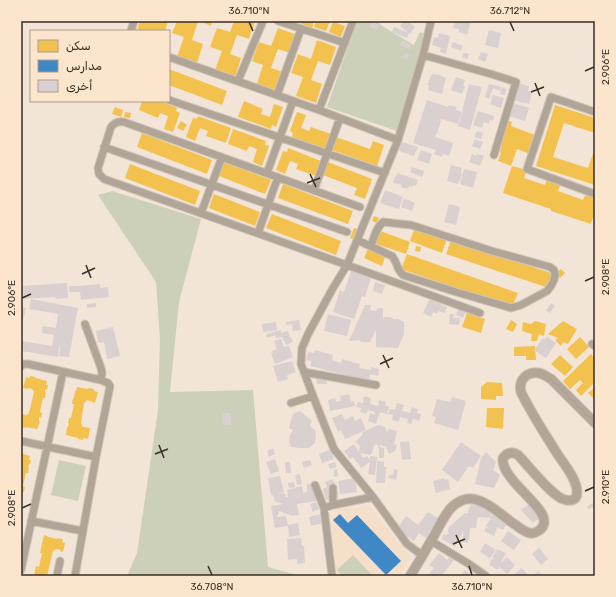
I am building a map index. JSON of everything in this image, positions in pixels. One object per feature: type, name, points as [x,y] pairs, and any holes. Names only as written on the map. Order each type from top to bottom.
[{"type":"main road","points":[[414,574],[422,555],[448,512],[460,501],[466,499],[479,500],[521,529],[528,532],[533,533],[540,530],[544,525],[539,509],[508,475],[503,466],[503,458],[510,453],[516,453],[560,498],[573,500],[575,498],[577,492],[575,483],[521,392],[520,382],[523,378],[533,373],[545,375],[551,379],[595,423]]},
{"type":"street","points":[[238,82],[263,21]]},
{"type":"street","points":[[278,21],[344,43]]},
{"type":"street","points":[[319,110],[353,21]]},
{"type":"street","points":[[422,555],[407,544],[373,497],[334,449],[301,364],[302,348],[308,334],[347,265],[398,140],[423,55],[431,21]]},
{"type":"street","points":[[276,95],[301,29]]},
{"type":"street","points":[[423,55],[465,70],[491,74],[516,82],[494,155]]},
{"type":"street","points":[[170,57],[319,110],[398,140]]},
{"type":"street","points":[[595,112],[551,97],[527,169],[595,194]]},
{"type":"street","points":[[170,100],[385,173]]},
{"type":"street","points":[[267,173],[293,101]]},
{"type":"street","points":[[314,190],[340,118]]},
{"type":"street","points":[[360,207],[121,121],[115,123],[111,127],[98,168],[99,174],[104,178],[480,313]]},
{"type":"street","points":[[104,147],[347,232]]},
{"type":"street","points":[[201,213],[222,157]]},
{"type":"street","points":[[258,233],[278,177]]},
{"type":"street","points":[[357,240],[392,256],[395,259],[399,272],[403,275],[511,308],[521,305],[547,291],[552,286],[554,280],[554,270],[550,267],[492,251],[411,225],[381,223],[377,229],[372,246]]},
{"type":"street","points":[[85,324],[101,368],[101,380]]},
{"type":"street","points":[[21,366],[23,364],[28,364],[101,380],[108,383],[110,386],[75,576]]},
{"type":"street","points":[[21,570],[63,372]]},
{"type":"street","points":[[304,372],[376,385]]},
{"type":"street","points":[[291,403],[313,396]]},
{"type":"street","points":[[21,441],[96,457]]},
{"type":"street","points":[[315,485],[324,508],[332,576]]},
{"type":"street","points":[[333,488],[333,505]]},
{"type":"street","points":[[324,508],[373,497]]},
{"type":"street","points":[[31,521],[83,531]]},
{"type":"street","points":[[431,541],[486,576]]},
{"type":"street","points":[[57,576],[60,560]]},
{"type":"shaded area","points":[[369,506],[411,558],[400,576],[336,576],[330,516],[341,508]]},
{"type":"green space","points":[[357,21],[377,21],[382,26],[414,45],[420,32],[426,34],[421,55],[397,131],[327,107]]},
{"type":"green space","points":[[112,191],[201,219],[179,302],[170,392],[253,390],[268,567],[301,576],[127,576],[137,553],[158,410],[160,340],[156,282],[98,195]]},
{"type":"green space","points":[[59,460],[86,466],[78,501],[51,495]]},
{"type":"green space","points":[[353,555],[373,576],[342,576],[337,570]]},
{"type":"building: سكن","points":[[140,21],[168,21],[165,30],[137,30]]},
{"type":"building: سكن","points":[[177,21],[198,21],[192,40],[203,44],[197,63],[177,57],[184,37],[172,33]]},
{"type":"building: سكن","points":[[199,21],[212,21],[211,26]]},
{"type":"building: سكن","points":[[234,21],[255,21],[249,39],[237,35],[230,54],[241,58],[235,77],[215,70],[222,51],[210,47],[217,28],[230,32]]},
{"type":"building: سكن","points":[[301,21],[314,21],[312,28],[300,23]]},
{"type":"building: سكن","points":[[316,21],[330,21],[326,31],[314,27]]},
{"type":"building: سكن","points":[[333,22],[345,26],[341,37],[329,32]]},
{"type":"building: سكن","points":[[278,28],[297,35],[290,53],[278,49],[271,68],[283,72],[276,91],[257,84],[263,65],[252,61],[259,42],[271,46]]},
{"type":"building: سكن","points":[[317,40],[336,47],[330,65],[318,61],[311,80],[322,84],[316,103],[296,96],[303,77],[291,73],[298,54],[311,59]]},
{"type":"building: سكن","points":[[170,69],[227,91],[222,105],[170,85]]},
{"type":"building: سكن","points":[[244,101],[263,109],[261,114],[270,117],[274,104],[283,107],[276,127],[272,125],[271,129],[238,117]]},
{"type":"building: سكن","points":[[142,102],[162,102],[177,108],[176,111],[180,113],[173,132],[164,129],[168,116],[160,113],[158,118],[139,110]]},
{"type":"building: سكن","points":[[555,105],[595,118],[595,133],[564,123],[553,157],[588,168],[595,148],[595,185],[536,166]]},
{"type":"building: سكن","points":[[115,107],[123,110],[121,117],[112,114]]},
{"type":"building: سكن","points":[[125,112],[131,113],[130,118],[124,117]]},
{"type":"building: سكن","points":[[297,112],[306,115],[301,128],[309,131],[311,127],[331,134],[325,149],[292,137],[293,133],[290,131]]},
{"type":"building: سكن","points":[[198,116],[231,128],[226,143],[206,136],[208,131],[200,128],[195,141],[186,137],[193,118],[197,119]]},
{"type":"building: سكن","points":[[507,120],[512,122],[511,126],[535,135],[530,154],[517,149],[511,166],[498,161],[502,145],[500,145],[507,125]]},
{"type":"building: سكن","points":[[181,121],[187,125],[183,131],[177,128]]},
{"type":"building: سكن","points":[[233,129],[266,141],[265,145],[269,146],[262,166],[253,162],[257,149],[249,146],[247,151],[228,144]]},
{"type":"building: سكن","points":[[142,133],[212,160],[207,174],[137,147]]},
{"type":"building: سكن","points":[[336,137],[370,149],[373,141],[384,145],[377,166],[332,150]]},
{"type":"building: سكن","points":[[288,148],[321,161],[316,176],[296,169],[298,164],[290,161],[285,174],[276,170],[283,151],[287,152]]},
{"type":"building: سكن","points":[[224,162],[271,180],[265,194],[219,176]]},
{"type":"building: سكن","points":[[328,162],[372,179],[365,199],[354,195],[357,188],[323,175]]},
{"type":"building: سكن","points":[[130,164],[200,191],[195,205],[125,178]]},
{"type":"building: سكن","points":[[512,166],[527,170],[524,178],[545,185],[547,178],[561,183],[558,191],[583,200],[586,193],[595,196],[595,211],[591,224],[503,193]]},
{"type":"building: سكن","points":[[283,184],[353,211],[348,224],[278,198]]},
{"type":"building: سكن","points":[[214,194],[260,212],[255,226],[209,208]]},
{"type":"building: سكن","points":[[272,214],[341,241],[336,255],[266,228]]},
{"type":"building: سكن","points":[[374,216],[379,218],[377,223],[372,221]]},
{"type":"building: سكن","points":[[415,227],[447,239],[442,253],[410,241]]},
{"type":"building: سكن","points":[[354,228],[357,229],[353,239],[350,238]]},
{"type":"building: سكن","points":[[378,230],[410,242],[406,254],[373,243]]},
{"type":"building: سكن","points":[[451,240],[554,274],[549,288],[446,254]]},
{"type":"building: سكن","points":[[416,246],[421,247],[420,252],[415,251]]},
{"type":"building: سكن","points":[[368,249],[385,257],[382,266],[364,258]]},
{"type":"building: سكن","points":[[407,254],[518,293],[512,307],[401,269]]},
{"type":"building: سكن","points":[[561,269],[565,273],[560,278],[556,273]]},
{"type":"building: سكن","points":[[467,313],[485,319],[481,333],[462,327]]},
{"type":"building: سكن","points":[[511,320],[517,324],[513,332],[506,329]]},
{"type":"building: سكن","points":[[535,321],[546,324],[544,336],[539,334],[537,341],[531,341],[532,334],[522,331],[523,322],[531,324]]},
{"type":"building: سكن","points":[[563,321],[577,329],[568,344],[563,342],[561,346],[555,340],[558,338],[548,334]]},
{"type":"building: سكن","points":[[580,337],[589,347],[576,359],[567,349]]},
{"type":"building: سكن","points":[[535,346],[536,360],[526,360],[526,356],[514,356],[514,347]]},
{"type":"building: سكن","points":[[591,354],[595,359],[595,382],[581,396],[576,390],[583,383],[580,380],[570,389],[563,381]]},
{"type":"building: سكن","points":[[560,355],[573,367],[565,376],[551,364]]},
{"type":"building: سكن","points":[[30,376],[47,381],[46,385],[48,385],[47,390],[45,389],[45,398],[43,398],[40,412],[42,413],[41,418],[39,417],[40,422],[37,429],[21,427],[21,414],[26,415],[29,413],[34,392],[32,389],[23,388],[26,377],[30,378]]},
{"type":"building: سكن","points":[[487,382],[502,383],[503,396],[496,396],[496,400],[481,399],[481,387]]},
{"type":"building: سكن","points":[[77,387],[94,389],[94,391],[98,392],[95,403],[87,400],[84,403],[81,423],[83,427],[90,428],[88,439],[83,438],[83,440],[66,435],[69,418],[71,418],[74,404],[72,404],[73,398]]},
{"type":"building: سكن","points":[[595,387],[595,400],[588,393]]},
{"type":"building: سكن","points":[[487,408],[504,408],[503,429],[486,427]]},
{"type":"building: سكن","points":[[21,453],[30,456],[29,460],[31,460],[23,486],[25,487],[22,500],[21,500]]},
{"type":"building: سكن","points":[[44,535],[57,539],[63,539],[62,542],[65,543],[63,552],[56,549],[53,551],[47,576],[34,576],[36,566],[39,567]]},
{"type":"building: مدارس","points":[[340,514],[348,523],[357,515],[401,561],[386,575],[333,520]]},
{"type":"building: أخرى","points":[[404,21],[408,21],[415,27],[410,34],[400,26]]},
{"type":"building: أخرى","points":[[455,21],[471,21],[467,35],[459,32],[459,29],[453,28]]},
{"type":"building: أخرى","points":[[372,22],[379,25],[377,30],[370,27]]},
{"type":"building: أخرى","points":[[394,27],[409,33],[407,38],[392,32]]},
{"type":"building: أخرى","points":[[489,30],[501,33],[498,48],[485,45]]},
{"type":"building: أخرى","points":[[439,33],[450,36],[446,54],[440,52],[441,48],[432,45],[434,37],[438,38]]},
{"type":"building: أخرى","points":[[402,40],[411,45],[409,49],[400,45]]},
{"type":"building: أخرى","points":[[453,42],[463,46],[461,51],[451,47]]},
{"type":"building: أخرى","points":[[405,52],[410,55],[407,60],[402,57]]},
{"type":"building: أخرى","points":[[481,52],[488,54],[485,62],[478,59]]},
{"type":"building: أخرى","points":[[463,53],[469,54],[467,59],[462,58]]},
{"type":"building: أخرى","points":[[432,74],[437,74],[446,78],[442,94],[428,90],[429,85],[427,85]]},
{"type":"building: أخرى","points":[[456,77],[465,80],[463,86],[465,86],[462,94],[451,90]]},
{"type":"building: أخرى","points":[[517,83],[529,86],[528,91],[532,92],[529,104],[513,100]]},
{"type":"building: أخرى","points":[[469,84],[482,87],[470,130],[458,126]]},
{"type":"building: أخرى","points":[[489,84],[501,87],[500,91],[493,88],[489,99],[485,97]]},
{"type":"building: أخرى","points":[[502,87],[506,89],[505,95],[500,94]]},
{"type":"building: أخرى","points":[[493,95],[504,98],[501,108],[490,104]]},
{"type":"building: أخرى","points":[[427,100],[448,107],[449,105],[457,107],[456,110],[462,112],[458,124],[441,119],[435,137],[453,143],[449,156],[443,154],[442,157],[434,154],[436,150],[413,143]]},
{"type":"building: أخرى","points":[[513,103],[529,108],[525,121],[509,116]]},
{"type":"building: أخرى","points":[[478,111],[494,116],[493,121],[490,120],[489,124],[484,122],[482,128],[473,125]]},
{"type":"building: أخرى","points":[[477,131],[483,133],[481,139],[474,137]]},
{"type":"building: أخرى","points":[[475,139],[483,142],[480,149],[472,146]]},
{"type":"building: أخرى","points":[[402,142],[418,147],[414,156],[399,151]]},
{"type":"building: أخرى","points":[[421,150],[432,154],[429,164],[417,160]]},
{"type":"building: أخرى","points":[[472,154],[476,156],[477,154],[484,156],[480,166],[469,162]]},
{"type":"building: أخرى","points":[[451,165],[462,168],[460,181],[458,184],[447,181]]},
{"type":"building: أخرى","points":[[412,167],[424,171],[422,177],[410,172]]},
{"type":"building: أخرى","points":[[464,169],[477,172],[473,188],[460,184]]},
{"type":"building: أخرى","points":[[397,173],[418,180],[416,186],[409,186],[408,189],[401,187],[402,185],[393,183]]},
{"type":"building: أخرى","points":[[385,190],[403,197],[399,209],[380,203]]},
{"type":"building: أخرى","points":[[404,198],[415,203],[412,211],[401,207]]},
{"type":"building: أخرى","points":[[449,204],[460,207],[456,225],[444,222]]},
{"type":"building: أخرى","points":[[352,268],[372,275],[365,297],[362,296],[354,319],[333,312],[340,290],[344,292]]},
{"type":"building: أخرى","points":[[375,282],[385,285],[382,294],[373,291]]},
{"type":"building: أخرى","points":[[67,283],[68,298],[56,299],[55,297],[22,299],[21,286]]},
{"type":"building: أخرى","points":[[100,284],[100,288],[108,287],[109,297],[81,300],[80,292],[69,292],[69,286]]},
{"type":"building: أخرى","points":[[430,298],[447,307],[445,313],[438,311],[437,314],[433,312],[431,317],[423,313]]},
{"type":"building: أخرى","points":[[31,299],[78,308],[69,357],[59,356],[60,347],[58,357],[21,351],[22,341],[52,346],[54,335],[42,333],[43,326],[56,328],[58,314],[29,309]]},
{"type":"building: أخرى","points":[[96,303],[96,307],[87,308],[87,304]]},
{"type":"building: أخرى","points":[[551,303],[555,306],[550,313],[546,311]]},
{"type":"building: أخرى","points":[[365,305],[371,305],[370,310],[376,311],[378,308],[383,308],[383,320],[384,317],[390,317],[404,322],[404,334],[398,348],[376,347],[376,330],[370,342],[362,342],[359,340],[349,341]]},
{"type":"building: أخرى","points":[[21,307],[26,308],[22,325],[21,325]]},
{"type":"building: أخرى","points":[[459,307],[467,310],[463,318],[456,315]]},
{"type":"building: أخرى","points":[[328,314],[351,320],[347,336],[324,331]]},
{"type":"building: أخرى","points":[[450,314],[454,314],[453,318],[460,318],[459,325],[449,324]]},
{"type":"building: أخرى","points":[[299,320],[301,330],[293,331],[292,324],[286,325],[286,322]]},
{"type":"building: أخرى","points":[[276,322],[277,330],[263,332],[262,324]]},
{"type":"building: أخرى","points":[[113,327],[120,356],[107,359],[104,342],[98,343],[96,331]]},
{"type":"building: أخرى","points":[[281,330],[281,333],[288,331],[290,338],[283,340],[282,337],[276,338],[275,335],[267,338],[266,334]]},
{"type":"building: أخرى","points":[[291,337],[293,342],[286,345],[284,340]]},
{"type":"building: أخرى","points":[[547,337],[556,343],[546,358],[534,350],[543,338],[545,339]]},
{"type":"building: أخرى","points":[[281,339],[284,347],[289,346],[293,357],[275,364],[271,353],[277,349],[274,341]]},
{"type":"building: أخرى","points":[[315,350],[333,355],[332,360],[341,363],[342,359],[360,364],[359,368],[371,370],[371,367],[379,369],[378,376],[370,374],[369,381],[310,366],[311,361],[306,360],[308,352],[314,353]]},
{"type":"building: أخرى","points":[[292,361],[296,372],[287,375],[288,379],[278,382],[273,366]]},
{"type":"building: أخرى","points":[[326,377],[327,384],[317,384],[316,378]]},
{"type":"building: أخرى","points":[[349,394],[351,402],[354,401],[355,406],[330,411],[328,400],[335,398],[336,402],[341,401],[340,396]]},
{"type":"building: أخرى","points":[[364,396],[371,398],[370,404],[378,406],[379,400],[386,402],[385,405],[389,407],[387,414],[380,412],[376,424],[368,421],[370,413],[375,415],[375,412],[368,410],[366,414],[360,412],[361,408],[356,407],[358,402],[363,403]]},
{"type":"building: أخرى","points":[[452,397],[466,401],[458,430],[434,423],[436,417],[432,416],[437,399],[450,402]]},
{"type":"building: أخرى","points":[[397,403],[404,405],[402,411],[410,413],[412,407],[418,409],[417,413],[421,414],[419,421],[413,419],[411,424],[407,423],[408,419],[400,417],[399,422],[392,420],[393,415],[388,414],[390,409],[395,410]]},
{"type":"building: أخرى","points":[[300,411],[312,421],[310,426],[315,430],[315,443],[309,448],[291,447],[289,440],[293,430],[289,428],[293,414]]},
{"type":"building: أخرى","points":[[223,413],[231,413],[231,425],[222,425]]},
{"type":"building: أخرى","points":[[342,414],[345,420],[353,416],[355,421],[361,418],[366,430],[345,439],[341,430],[338,432],[332,418]]},
{"type":"building: أخرى","points":[[378,425],[385,427],[387,432],[389,429],[397,431],[394,444],[397,445],[395,451],[389,454],[386,447],[380,445],[379,447],[384,448],[384,458],[379,458],[377,444],[374,445],[370,455],[360,453],[363,458],[367,456],[370,460],[370,456],[377,457],[375,475],[368,474],[370,462],[361,468],[353,457],[350,459],[344,451],[354,444],[359,452],[360,446],[355,442],[363,432]]},
{"type":"building: أخرى","points":[[409,441],[411,459],[402,460],[400,442]]},
{"type":"building: أخرى","points":[[461,442],[481,456],[473,468],[469,466],[458,482],[442,470]]},
{"type":"building: أخرى","points":[[273,448],[275,454],[269,457],[267,451]]},
{"type":"building: أخرى","points":[[331,449],[334,459],[322,463],[319,454]]},
{"type":"building: أخرى","points":[[486,452],[496,462],[493,470],[500,475],[494,488],[475,484],[481,458]]},
{"type":"building: أخرى","points":[[275,459],[279,471],[271,474],[266,462]]},
{"type":"building: أخرى","points":[[310,460],[312,465],[304,468],[302,462]]},
{"type":"building: أخرى","points":[[377,461],[384,462],[384,467],[386,467],[385,483],[376,483]]},
{"type":"building: أخرى","points":[[285,462],[290,462],[291,473],[286,473]]},
{"type":"building: أخرى","points":[[335,462],[337,467],[330,469],[328,464]]},
{"type":"building: أخرى","points":[[337,469],[338,476],[334,477],[334,470]]},
{"type":"building: أخرى","points":[[394,469],[398,470],[396,480],[388,478],[389,475],[393,475]]},
{"type":"building: أخرى","points":[[300,474],[302,484],[297,485],[295,475]]},
{"type":"building: أخرى","points":[[280,476],[284,492],[276,494],[285,493],[286,498],[288,497],[287,490],[302,486],[303,493],[307,492],[307,484],[316,483],[315,491],[317,501],[297,504],[299,515],[293,516],[279,511],[277,517],[286,516],[288,525],[298,523],[300,535],[289,537],[288,526],[275,528],[271,506],[283,504],[274,501],[274,496],[271,495],[268,478]]},
{"type":"building: أخرى","points":[[355,478],[357,492],[340,494],[338,481]]},
{"type":"building: أخرى","points":[[444,478],[445,480],[448,479],[450,489],[436,493],[433,481]]},
{"type":"building: أخرى","points":[[333,479],[339,495],[326,500],[323,489],[327,487],[325,482]]},
{"type":"building: أخرى","points":[[294,482],[295,487],[289,488],[288,483]]},
{"type":"building: أخرى","points":[[316,502],[319,509],[313,512],[310,504]]},
{"type":"building: أخرى","points":[[480,502],[494,505],[491,518],[478,517],[476,528],[470,528],[467,543],[462,541],[464,530],[455,547],[442,539],[443,534],[447,535],[449,527],[465,513],[468,514],[471,505],[480,506]]},
{"type":"building: أخرى","points":[[593,503],[594,507],[588,509],[587,506]]},
{"type":"building: أخرى","points":[[529,504],[541,517],[533,523],[521,510]]},
{"type":"building: أخرى","points":[[428,512],[439,519],[426,538],[419,533],[414,541],[397,529],[406,516],[418,525]]},
{"type":"building: أخرى","points":[[497,513],[509,520],[503,530],[496,527],[495,528],[497,529],[494,536],[484,531],[486,527],[492,530],[486,526],[493,514],[496,516]]},
{"type":"building: أخرى","points":[[320,514],[323,523],[311,526],[309,517]]},
{"type":"building: أخرى","points":[[508,531],[521,540],[514,550],[501,541]]},
{"type":"building: أخرى","points":[[301,538],[302,546],[304,546],[305,563],[297,564],[297,559],[288,560],[287,539]]},
{"type":"building: أخرى","points":[[485,543],[496,550],[490,558],[480,552]]},
{"type":"building: أخرى","points":[[539,548],[548,559],[541,565],[532,554]]},
{"type":"building: أخرى","points":[[497,549],[506,553],[500,564],[507,557],[515,565],[507,574],[499,567],[498,570],[489,565]]},
{"type":"building: أخرى","points":[[439,553],[447,560],[450,556],[454,560],[443,574],[445,576],[427,576],[434,568],[429,565]]},
{"type":"building: أخرى","points":[[522,568],[529,576],[512,576]]},
{"type":"building: أخرى","points":[[465,570],[473,576],[460,576]]},
{"type":"building: أخرى","points":[[538,571],[543,576],[533,576]]}]
